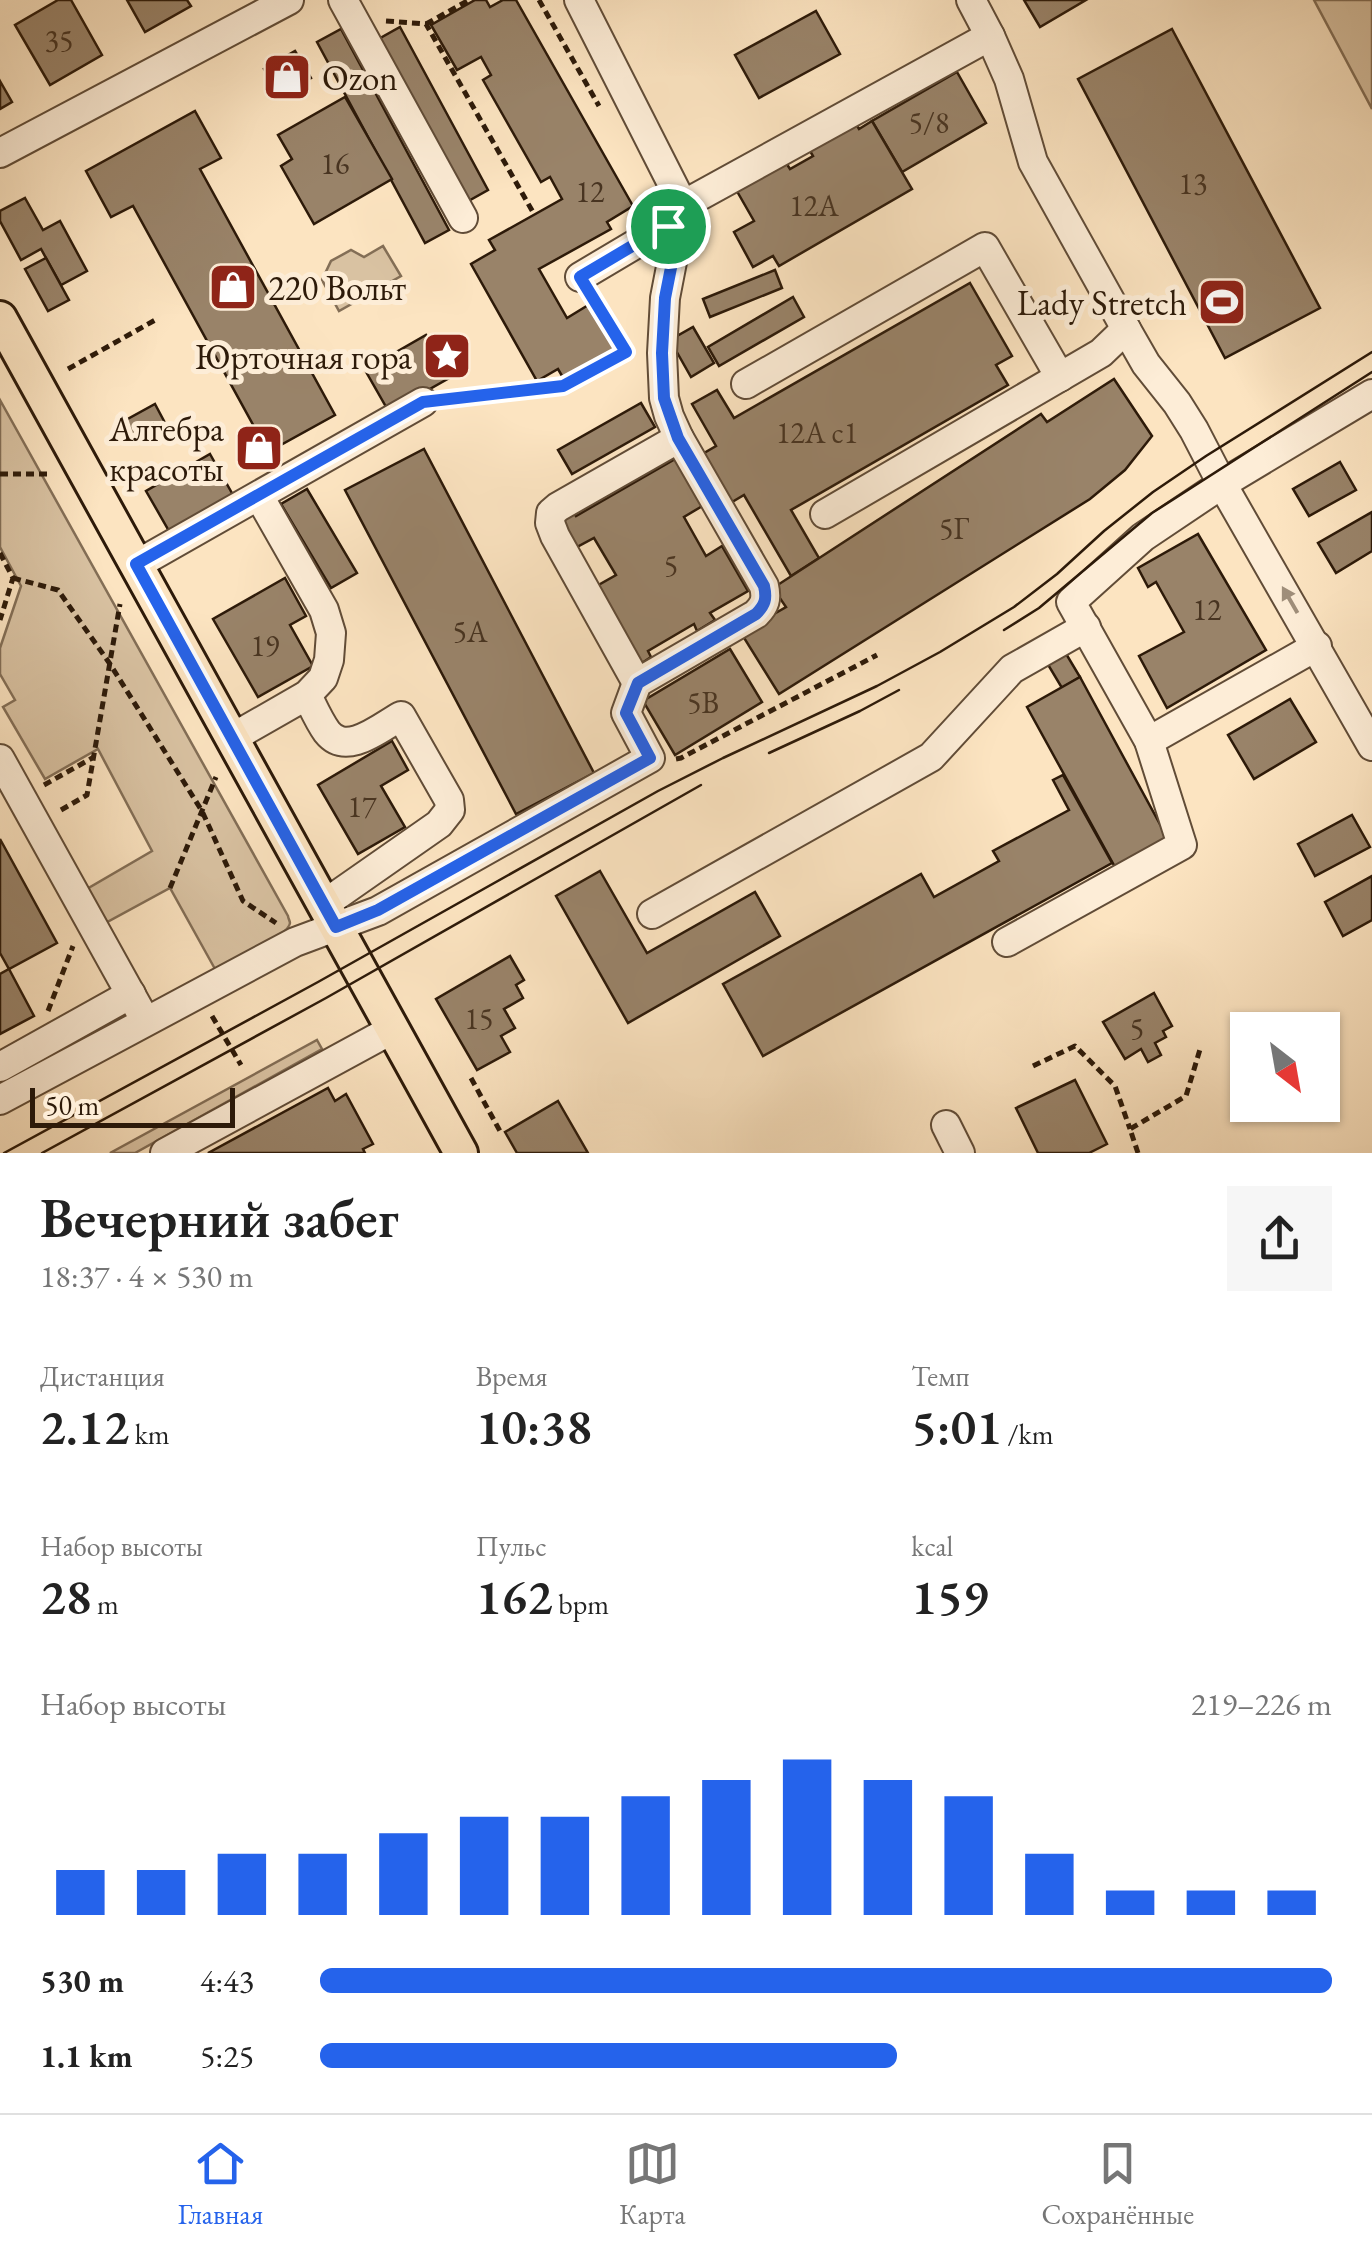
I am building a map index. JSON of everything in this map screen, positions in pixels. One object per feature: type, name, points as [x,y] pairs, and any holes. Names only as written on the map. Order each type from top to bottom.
[{"type":"main road","points":[[0,318],[461,1153]]},
{"type":"street","points":[[0,153],[289,0]]},
{"type":"street","points":[[329,916],[378,910],[650,758],[626,713],[638,683],[765,605],[764,586],[678,438],[664,398],[665,298],[682,211],[579,0]]},
{"type":"street","points":[[971,0],[1009,79],[1033,162],[1146,364],[1177,403],[1372,746]]},
{"type":"street","points":[[348,9],[462,218]]},
{"type":"street","points":[[580,277],[682,211],[990,36]]},
{"type":"street","points":[[746,384],[985,248],[1060,377]]},
{"type":"street","points":[[825,514],[1100,354],[1126,329]]},
{"type":"street","points":[[1007,942],[1182,845],[1149,741],[1071,602],[1143,537],[1222,484],[1372,394]]},
{"type":"street","points":[[136,564],[423,402]]},
{"type":"street","points":[[638,683],[555,536],[551,513],[678,438]]},
{"type":"street","points":[[232,738],[307,695],[323,678],[330,660],[331,633],[324,610],[259,496]]},
{"type":"street","points":[[652,914],[931,757],[1012,669],[1086,627]]},
{"type":"street","points":[[1149,741],[1317,646]]},
{"type":"street","points":[[0,1100],[295,942],[439,824],[450,810],[450,800],[402,716],[346,743],[326,731],[307,695]]},
{"type":"street","points":[[0,759],[145,1020]]},
{"type":"street","points":[[0,1067],[130,994]]},
{"type":"street","points":[[165,1153],[394,1029]]},
{"type":"street","points":[[946,1125],[960,1153]]},
{"type":"path","points":[[348,9],[426,24],[469,0]]},
{"type":"path","points":[[426,24],[534,214]]},
{"type":"path","points":[[580,277],[626,352]]},
{"type":"path","points":[[68,369],[158,319]]},
{"type":"path","points":[[423,402],[563,386],[626,352],[662,353]]},
{"type":"path","points":[[0,474],[48,474]]},
{"type":"path","points":[[0,553],[13,578],[0,620]]},
{"type":"path","points":[[13,578],[58,590],[110,664],[202,811],[243,901],[274,923]]},
{"type":"path","points":[[36,825],[87,795],[120,604]]},
{"type":"path","points":[[650,758],[681,758],[878,656]]},
{"type":"path","points":[[22,798],[94,757]]},
{"type":"path","points":[[170,888],[216,777]]},
{"type":"path","points":[[46,1017],[86,913]]},
{"type":"path","points":[[213,1018],[240,1065]]},
{"type":"path","points":[[1033,1066],[1075,1046],[1114,1086],[1138,1153]]},
{"type":"path","points":[[1130,1130],[1186,1096],[1201,1046]]},
{"type":"path","points":[[471,1078],[501,1133]]},
{"type":"shaded area","points":[[1314,0],[1372,0],[1372,109]]},
{"type":"shaded area","points":[[383,246],[401,276],[339,311],[322,280],[331,261],[351,250],[364,257]]},
{"type":"shaded area","points":[[0,400],[288,916],[290,923],[280,935],[215,969],[170,888],[98,927],[80,893],[152,851],[98,749],[45,779],[3,707],[15,700],[0,674],[0,648],[21,586],[0,547]]},
{"type":"shaded area","points":[[317,1040],[322,1049],[135,1153],[110,1153]]},
{"type":"building","points":[[58,0],[71,0],[102,55],[50,85],[15,25]]},
{"type":"building","points":[[127,0],[187,0],[191,6],[145,32]]},
{"type":"building","points":[[475,0],[486,0],[490,7],[503,0],[516,0],[633,206],[607,222],[611,229],[539,269],[567,318],[590,304],[617,351],[565,381],[558,369],[537,381],[471,264],[495,250],[489,240],[562,199],[550,177],[541,182],[483,80],[491,75],[481,57],[457,70],[431,25]]},
{"type":"building","points":[[1024,0],[1086,0],[1040,27]]},
{"type":"building","points":[[816,11],[840,54],[759,98],[735,55]]},
{"type":"building","points":[[400,27],[488,190],[463,204],[375,41]]},
{"type":"building","points":[[341,29],[449,230],[425,243],[317,42]]},
{"type":"building","points":[[1172,29],[1320,308],[1225,358],[1078,79]]},
{"type":"building","points":[[295,51],[311,78],[280,97],[264,69]]},
{"type":"building","points":[[957,72],[986,123],[902,172],[872,121]]},
{"type":"building","points":[[0,81],[12,102],[0,109]]},
{"type":"building","points":[[345,97],[392,179],[314,224],[281,166],[292,159],[278,135]]},
{"type":"building","points":[[195,111],[221,158],[200,169],[335,415],[268,452],[133,206],[111,217],[86,171]]},
{"type":"building","points":[[852,117],[859,129],[872,121],[912,189],[779,266],[773,256],[753,267],[734,232],[754,221],[734,186],[783,158],[790,169],[813,156],[806,144]]},
{"type":"building","points":[[25,198],[43,230],[60,221],[87,271],[61,285],[41,249],[21,260],[0,221],[0,211]]},
{"type":"building","points":[[46,258],[69,300],[48,311],[25,269]]},
{"type":"building","points":[[775,270],[782,288],[710,317],[703,299]]},
{"type":"building","points":[[970,283],[1012,356],[996,365],[1008,385],[791,510],[819,558],[791,576],[744,495],[727,505],[699,456],[716,446],[692,404],[717,390],[734,418]]},
{"type":"building","points":[[793,297],[804,317],[719,366],[708,347]]},
{"type":"building","points":[[693,327],[714,363],[691,377],[670,340]]},
{"type":"building","points":[[426,335],[451,377],[389,412],[365,370]]},
{"type":"building","points":[[1114,379],[1152,436],[1125,470],[1090,499],[779,694],[741,633],[786,607],[773,588],[1041,414],[1047,422]]},
{"type":"building","points":[[641,403],[655,427],[572,474],[558,450]]},
{"type":"building","points":[[155,404],[164,421],[124,443],[115,426]]},
{"type":"building","points":[[424,449],[594,773],[516,814],[345,490]]},
{"type":"building","points":[[210,454],[233,495],[169,531],[146,491]]},
{"type":"building","points":[[677,458],[704,505],[684,517],[706,556],[722,546],[748,591],[710,613],[715,620],[697,631],[694,624],[648,651],[651,657],[639,665],[595,587],[616,575],[594,538],[575,548],[558,518],[572,510],[576,516]]},
{"type":"building","points":[[1340,462],[1356,490],[1309,516],[1293,489]]},
{"type":"building","points":[[307,489],[357,573],[331,588],[281,504]]},
{"type":"building","points":[[1372,512],[1372,551],[1336,573],[1318,543]]},
{"type":"building","points":[[1198,534],[1266,650],[1167,708],[1139,656],[1184,632],[1156,582],[1148,587],[1138,568]]},
{"type":"building","points":[[285,578],[306,616],[290,625],[313,666],[258,697],[213,619]]},
{"type":"building","points":[[730,649],[762,702],[675,755],[643,701]]},
{"type":"building","points":[[1065,652],[1080,677],[1062,688],[1047,663]]},
{"type":"building","points":[[1080,677],[1168,839],[1115,867],[1027,707]]},
{"type":"building","points":[[1290,699],[1316,742],[1254,779],[1228,735]]},
{"type":"building","points":[[392,741],[408,770],[381,786],[405,827],[358,854],[318,785]]},
{"type":"building","points":[[1063,775],[1112,863],[763,1056],[723,984],[921,874],[934,897],[999,861],[993,851],[1069,810],[1053,780]]},
{"type":"building","points":[[1352,815],[1370,847],[1315,876],[1298,844]]},
{"type":"building","points":[[0,839],[57,943],[9,969],[0,953]]},
{"type":"building","points":[[600,871],[647,953],[755,892],[780,936],[628,1023],[556,896]]},
{"type":"building","points":[[1372,876],[1372,920],[1343,936],[1325,902]]},
{"type":"building","points":[[510,956],[524,980],[516,985],[523,998],[504,1009],[515,1028],[501,1036],[510,1052],[477,1070],[436,999]]},
{"type":"building","points":[[9,969],[34,1016],[0,1034],[0,974]]},
{"type":"building","points":[[1154,993],[1172,1026],[1163,1031],[1166,1037],[1155,1043],[1161,1055],[1148,1062],[1141,1049],[1125,1059],[1103,1022]]},
{"type":"building","points":[[1075,1080],[1107,1144],[1089,1153],[1038,1153],[1016,1108]]},
{"type":"building","points":[[328,1088],[335,1101],[346,1094],[373,1144],[363,1149],[365,1153],[208,1153]]},
{"type":"building","points":[[558,1101],[588,1153],[517,1153],[505,1132]]},
{"type":"tram line","points":[[4,1153],[658,791],[940,652],[1014,607],[1153,492],[1372,352]]},
{"type":"tram line","points":[[1004,630],[1039,608],[1152,513],[1372,372]]},
{"type":"tram line","points":[[769,753],[899,690]]},
{"type":"tram line","points":[[42,1153],[326,998],[701,785]]},
{"type":"place","name":"Ozon","points":[[287,77]]},
{"type":"place","name":"220 Вольт","points":[[233,287]]},
{"type":"place","name":"Lady Stretch","points":[[1222,302]]},
{"type":"place","name":"Юрточная гора","points":[[447,356]]},
{"type":"place","name":"Алгебра красоты","points":[[259,448]]},
{"type":"route","points":[[681,217],[665,298],[664,398],[678,438],[764,586],[765,605],[638,683],[626,713],[650,758],[378,910],[336,927],[136,564],[423,402],[563,386],[626,352],[580,277],[668,226],[681,217]]}]
